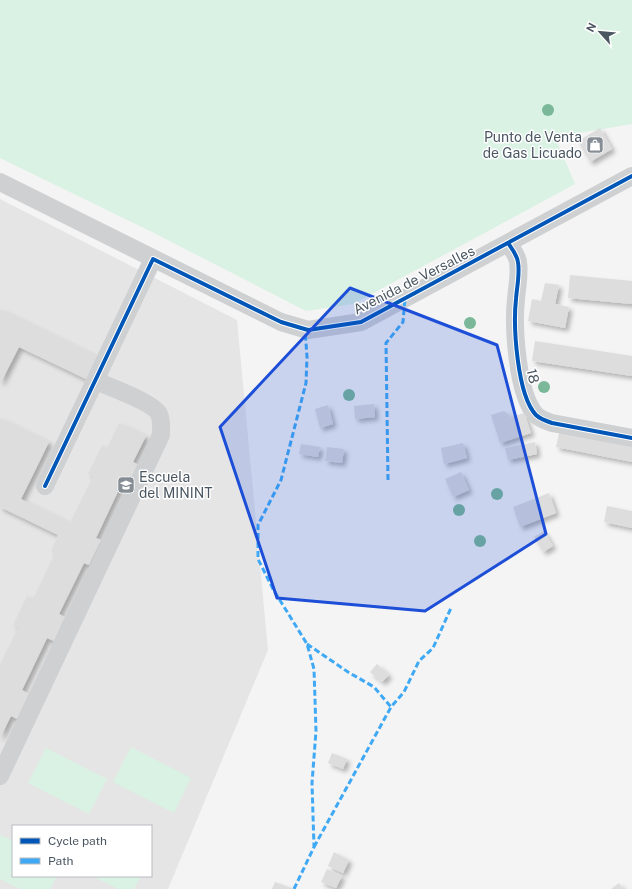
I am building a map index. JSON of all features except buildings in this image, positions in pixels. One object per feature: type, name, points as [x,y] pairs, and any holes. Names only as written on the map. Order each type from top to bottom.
[{"type":"street","name":"Avenida de Versalles","points":[[0,182],[281,322],[308,330],[361,322],[632,176]]},
{"type":"street","name":"18","points":[[508,243],[518,261],[515,310],[516,344],[522,384],[531,409],[537,416],[552,423],[632,438]]},
{"type":"street","points":[[44,486],[96,381],[153,259]]},
{"type":"street","points":[[0,776],[161,435],[162,422],[159,412],[146,403],[96,381]]},
{"type":"highlighted area","points":[[350,288],[497,345],[546,534],[425,611],[277,598],[220,427]]},
{"type":"shaded area","name":"Escuela del MININT","points":[[0,199],[237,320],[268,650],[168,889],[0,889]]},
{"type":"green space","points":[[0,0],[632,0],[632,124],[555,137],[575,184],[353,304],[306,311],[152,232],[0,158]]},
{"type":"green space","points":[[131,747],[191,778],[174,813],[113,782]]},
{"type":"green space","points":[[46,748],[107,779],[89,814],[28,783]]},
{"type":"green space","points":[[1,835],[12,840],[12,877],[56,877],[50,889],[20,889],[0,879]]},
{"type":"green space","points":[[94,877],[140,877],[134,889],[118,889]]},
{"type":"marked path","points":[[388,480],[386,343],[403,322],[405,298]]},
{"type":"marked path","points":[[294,889],[314,847],[312,783],[316,731],[314,669],[307,644],[273,589],[258,559],[258,525],[281,480],[306,383],[307,357],[305,329]]},
{"type":"marked path","points":[[314,847],[391,707],[404,692],[419,661],[433,648],[451,608]]},
{"type":"marked path","points":[[307,644],[348,672],[374,687],[391,707]]},
{"type":"cycle path","points":[[45,486],[153,259],[281,322],[308,330],[361,322],[632,176]]},
{"type":"cycle path","points":[[508,243],[515,254],[519,267],[515,311],[518,360],[524,392],[536,415],[543,420],[552,423],[632,438]]},
{"type":"place","name":"Punto de Venta de Gas Licuado","points":[[595,145]]},
{"type":"place","name":"Escuela del MININT","points":[[126,485]]}]
